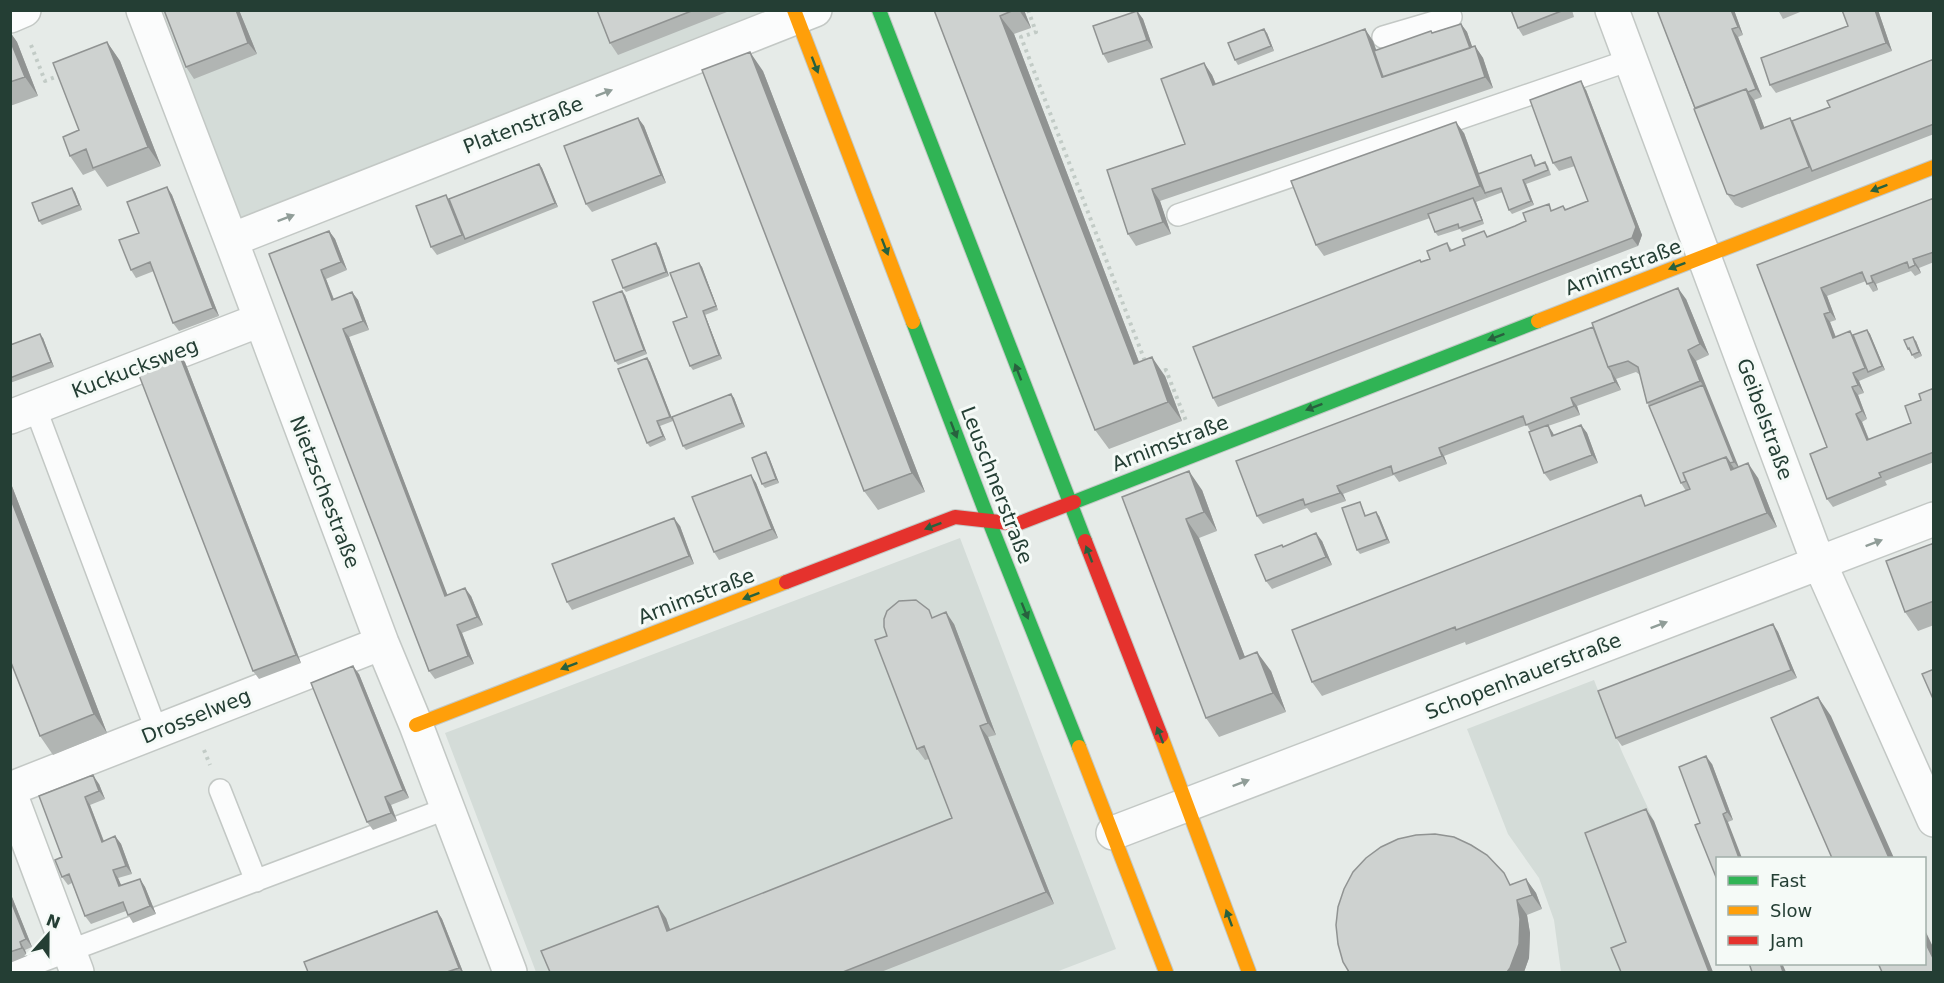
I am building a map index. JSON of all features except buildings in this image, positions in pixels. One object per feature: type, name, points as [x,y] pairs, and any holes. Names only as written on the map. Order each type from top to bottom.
[{"type":"street","name":"Nietzschestraße","points":[[143,10],[382,644],[417,725],[510,972]]},
{"type":"street","points":[[879,10],[1249,972]]},
{"type":"street","name":"Geibelstraße","points":[[1612,10],[1820,564],[1934,820]]},
{"type":"street","name":"Platenstraße","points":[[231,240],[802,13]]},
{"type":"street","name":"Leuschnerstraße","points":[[802,13],[989,521],[1166,972]]},
{"type":"street","name":"Arnimstraße","points":[[417,725],[956,517],[1017,524],[1934,167]]},
{"type":"street","name":"Kuckucksweg","points":[[23,412],[260,320]]},
{"type":"street","name":"Schopenhauerstraße","points":[[1113,833],[1934,519]]},
{"type":"street","name":"Drosselweg","points":[[10,791],[382,644]]},
{"type":"street","points":[[10,791],[73,962]]},
{"type":"lane","points":[[1383,37],[1451,17],[1448,10]]},
{"type":"lane","points":[[1178,215],[1630,60]]},
{"type":"lane","points":[[23,412],[158,732]]},
{"type":"lane","points":[[220,790],[256,881]]},
{"type":"lane","points":[[13,972],[73,962],[256,881],[448,808]]},
{"type":"path","points":[[1028,10],[1036,32],[1021,37],[1148,369]]},
{"type":"path","points":[[18,13],[45,81],[67,73]]},
{"type":"path","points":[[1151,376],[1166,370],[1198,452]]},
{"type":"path","points":[[192,718],[220,790]]},
{"type":"shaded area","points":[[157,11],[774,11],[240,226]]},
{"type":"shaded area","points":[[960,538],[1116,949],[1056,972],[536,972],[445,733]]},
{"type":"shaded area","points":[[1594,680],[1622,752],[1654,821],[1713,972],[1561,972],[1554,920],[1539,878],[1508,834],[1467,729]]},
{"type":"traffic: fast","points":[[879,10],[1085,541]]},
{"type":"traffic: fast","points":[[1074,502],[1538,321]]},
{"type":"traffic: fast","points":[[913,322],[1079,747]]},
{"type":"traffic: slow","points":[[794,10],[913,322]]},
{"type":"traffic: slow","points":[[1538,321],[1934,167]]},
{"type":"traffic: slow","points":[[416,725],[786,582]]},
{"type":"traffic: slow","points":[[1161,736],[1249,972]]},
{"type":"traffic: slow","points":[[1079,747],[1166,972]]},
{"type":"traffic: jam","points":[[786,582],[955,517],[1017,524],[1074,502]]},
{"type":"traffic: jam","points":[[1085,541],[1161,736]]}]
